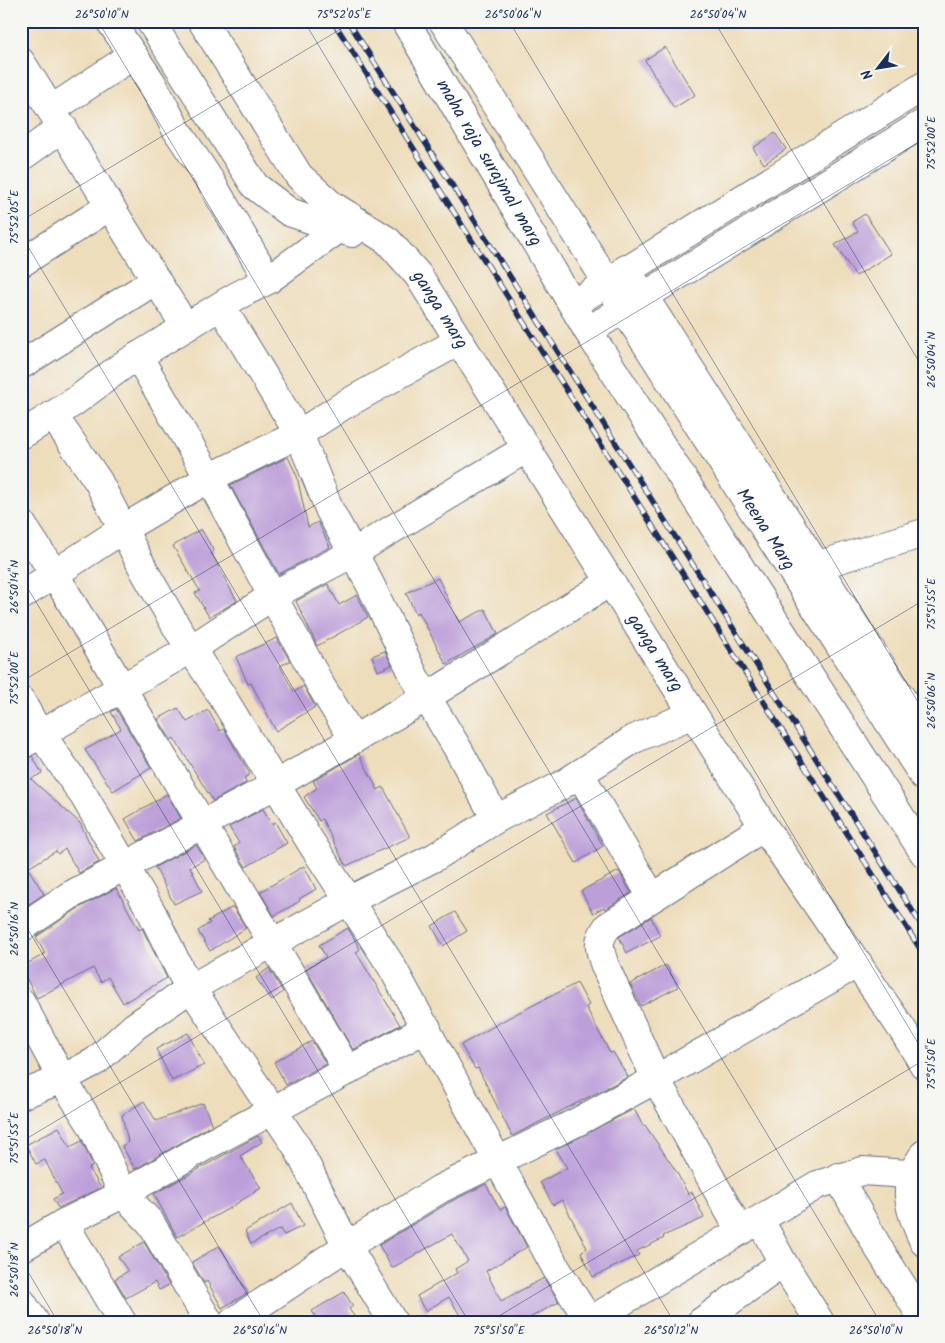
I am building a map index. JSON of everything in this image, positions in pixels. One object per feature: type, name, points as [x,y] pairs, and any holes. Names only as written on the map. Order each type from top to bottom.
[{"type":"street","points":[[110,21],[152,83],[176,129],[211,182],[268,280]]},
{"type":"street","name":"ganga marg","points":[[150,21],[255,186],[289,212],[342,222],[388,241],[418,275],[764,827],[858,962],[924,1065]]},
{"type":"street","name":"maha raja surajmal marg","points":[[405,21],[588,332],[924,853]]},
{"type":"street","name":"maha raja surajmal marg","points":[[443,21],[617,276]]},
{"type":"street","name":"ganga marg","points":[[206,23],[299,176],[330,204],[342,222]]},
{"type":"street","points":[[21,157],[57,118],[133,55]]},
{"type":"street","points":[[21,62],[186,327]]},
{"type":"street","points":[[572,304],[924,86]]},
{"type":"street","points":[[588,332],[633,302],[924,123]]},
{"type":"street","points":[[21,263],[110,206]]},
{"type":"street","points":[[21,435],[138,356],[268,280],[342,222]]},
{"type":"street","name":"Meena Marg","points":[[617,276],[917,737],[924,777]]},
{"type":"street","points":[[21,365],[156,280]]},
{"type":"street","points":[[633,302],[816,566],[917,737],[868,767]]},
{"type":"street","points":[[221,306],[299,434],[330,511],[426,697],[496,819]]},
{"type":"street","points":[[21,596],[123,529],[209,478],[299,434],[344,405],[459,341]]},
{"type":"street","points":[[138,356],[209,478],[353,738]]},
{"type":"street","points":[[53,415],[98,481],[146,574],[191,649],[350,900],[427,1028],[556,1268],[589,1321],[817,1185],[838,1177],[862,1172],[919,1168],[910,1197],[913,1218],[924,1242]]},
{"type":"street","points":[[31,739],[191,649],[273,596],[353,553],[526,448]]},
{"type":"street","points":[[21,523],[54,573],[348,1070]]},
{"type":"street","points":[[816,566],[924,533]]},
{"type":"street","points":[[21,928],[68,896],[275,784],[426,697],[610,582]]},
{"type":"street","points":[[21,701],[31,739],[84,796],[191,988],[297,1147],[347,1246],[393,1322]]},
{"type":"street","points":[[21,1095],[62,1079],[96,1061],[135,1026],[191,988],[350,900],[435,857],[496,819],[562,785],[634,739],[693,714]]},
{"type":"street","points":[[580,774],[652,897]]},
{"type":"street","points":[[764,827],[608,926],[600,938],[599,947],[605,966],[656,1079],[750,1226],[783,1263],[820,1322]]},
{"type":"street","points":[[233,1322],[347,1246],[440,1188],[498,1162],[656,1079],[858,962]]},
{"type":"street","points":[[21,1002],[62,1079],[92,1126],[123,1194],[150,1222],[209,1322]]},
{"type":"street","points":[[21,1248],[64,1223],[123,1194],[204,1147],[427,1028]]},
{"type":"street","points":[[838,1177],[879,1249],[924,1320]]},
{"type":"street","points":[[64,1223],[122,1322]]},
{"type":"street","points":[[701,1322],[783,1263]]},
{"type":"street","points":[[21,1301],[35,1322]]},
{"type":"building","points":[[665,47],[695,95],[674,108],[645,60]]},
{"type":"building","points":[[775,133],[786,149],[764,164],[753,148]]},
{"type":"building","points":[[865,214],[891,254],[856,276],[835,245],[858,231],[852,222]]},
{"type":"building","points":[[288,457],[297,476],[308,527],[318,522],[330,547],[279,574],[230,485]]},
{"type":"building","points":[[201,529],[214,551],[211,553],[237,601],[209,617],[195,593],[200,591],[173,546]]},
{"type":"building","points":[[438,578],[459,622],[485,609],[498,634],[446,664],[419,612],[416,614],[406,593]]},
{"type":"building","points":[[328,584],[339,605],[357,595],[368,617],[317,646],[296,601]]},
{"type":"building","points":[[277,638],[290,661],[280,666],[294,692],[304,686],[315,707],[276,731],[251,683],[248,684],[236,657]]},
{"type":"building","points":[[385,651],[392,665],[378,671],[372,656]]},
{"type":"building","points":[[178,708],[187,722],[208,710],[220,731],[224,729],[250,774],[244,778],[246,783],[213,801],[174,738],[171,740],[158,719]]},
{"type":"building","points":[[116,709],[151,768],[113,791],[85,750],[121,729],[111,712]]},
{"type":"building","points":[[359,754],[378,790],[383,787],[410,837],[346,866],[322,819],[319,821],[304,797],[317,788],[313,781]]},
{"type":"building","points":[[32,756],[42,773],[31,779],[80,823],[99,862],[79,873],[65,849],[58,854],[56,851],[28,868],[44,894],[22,909],[21,761]]},
{"type":"building","points":[[167,794],[181,818],[138,841],[125,819]]},
{"type":"building","points":[[576,798],[603,846],[576,863],[547,813]]},
{"type":"building","points":[[263,809],[272,824],[275,822],[287,843],[246,867],[234,847],[239,843],[229,827]]},
{"type":"building","points":[[196,845],[205,859],[190,867],[202,891],[174,904],[155,867]]},
{"type":"building","points":[[304,866],[316,889],[274,916],[260,892]]},
{"type":"building","points":[[619,871],[631,893],[605,909],[604,907],[593,913],[581,891]]},
{"type":"building","points":[[116,888],[139,930],[142,928],[167,978],[123,1003],[108,977],[101,982],[93,968],[37,998],[21,969],[21,967],[45,954],[36,937],[77,909]]},
{"type":"building","points":[[233,907],[246,928],[210,951],[198,931],[210,923],[208,921]]},
{"type":"building","points":[[455,912],[467,931],[443,946],[432,926]]},
{"type":"building","points":[[651,917],[660,936],[627,953],[619,937]]},
{"type":"building","points":[[348,928],[360,949],[356,952],[400,1025],[353,1050],[306,969],[326,957],[319,945]]},
{"type":"building","points":[[666,965],[678,987],[641,1006],[630,984]]},
{"type":"building","points":[[269,968],[283,992],[272,1000],[256,978]]},
{"type":"building","points":[[577,983],[589,1005],[586,1007],[610,1053],[613,1052],[628,1077],[512,1136],[478,1068],[475,1069],[461,1045],[508,1018]]},
{"type":"building","points":[[188,1033],[204,1065],[172,1081],[156,1049]]},
{"type":"building","points":[[312,1041],[326,1064],[286,1085],[274,1062]]},
{"type":"building","points":[[144,1101],[156,1121],[203,1103],[212,1125],[135,1169],[122,1146],[128,1142],[122,1115]]},
{"type":"building","points":[[634,1109],[643,1126],[645,1125],[676,1171],[688,1194],[692,1192],[704,1218],[663,1236],[664,1238],[637,1251],[639,1255],[593,1277],[581,1252],[587,1248],[562,1200],[553,1205],[540,1182],[567,1168],[556,1149]]},
{"type":"building","points":[[59,1127],[70,1147],[82,1141],[93,1166],[89,1168],[101,1188],[58,1208],[53,1199],[62,1194],[45,1160],[36,1164],[26,1145]]},
{"type":"building","points":[[258,1136],[262,1142],[240,1156],[261,1188],[228,1209],[177,1237],[154,1194]]},
{"type":"building","points":[[486,1184],[500,1210],[505,1207],[527,1247],[486,1271],[501,1301],[544,1278],[559,1302],[522,1322],[464,1322],[449,1297],[425,1311],[417,1296],[457,1273],[455,1269],[468,1261],[452,1234],[392,1268],[379,1245],[448,1203]]},
{"type":"building","points":[[292,1203],[303,1226],[284,1235],[280,1229],[251,1244],[245,1231]]},
{"type":"building","points":[[144,1242],[169,1285],[159,1290],[155,1282],[126,1298],[115,1279],[128,1271],[118,1257]]},
{"type":"building","points":[[219,1246],[248,1293],[222,1308],[207,1281],[204,1283],[192,1262]]},
{"type":"building","points":[[344,1292],[353,1306],[349,1309],[358,1322],[319,1322],[312,1311]]},
{"type":"railway","points":[[333,21],[924,955]]},
{"type":"railway","points":[[348,21],[924,929]]}]
